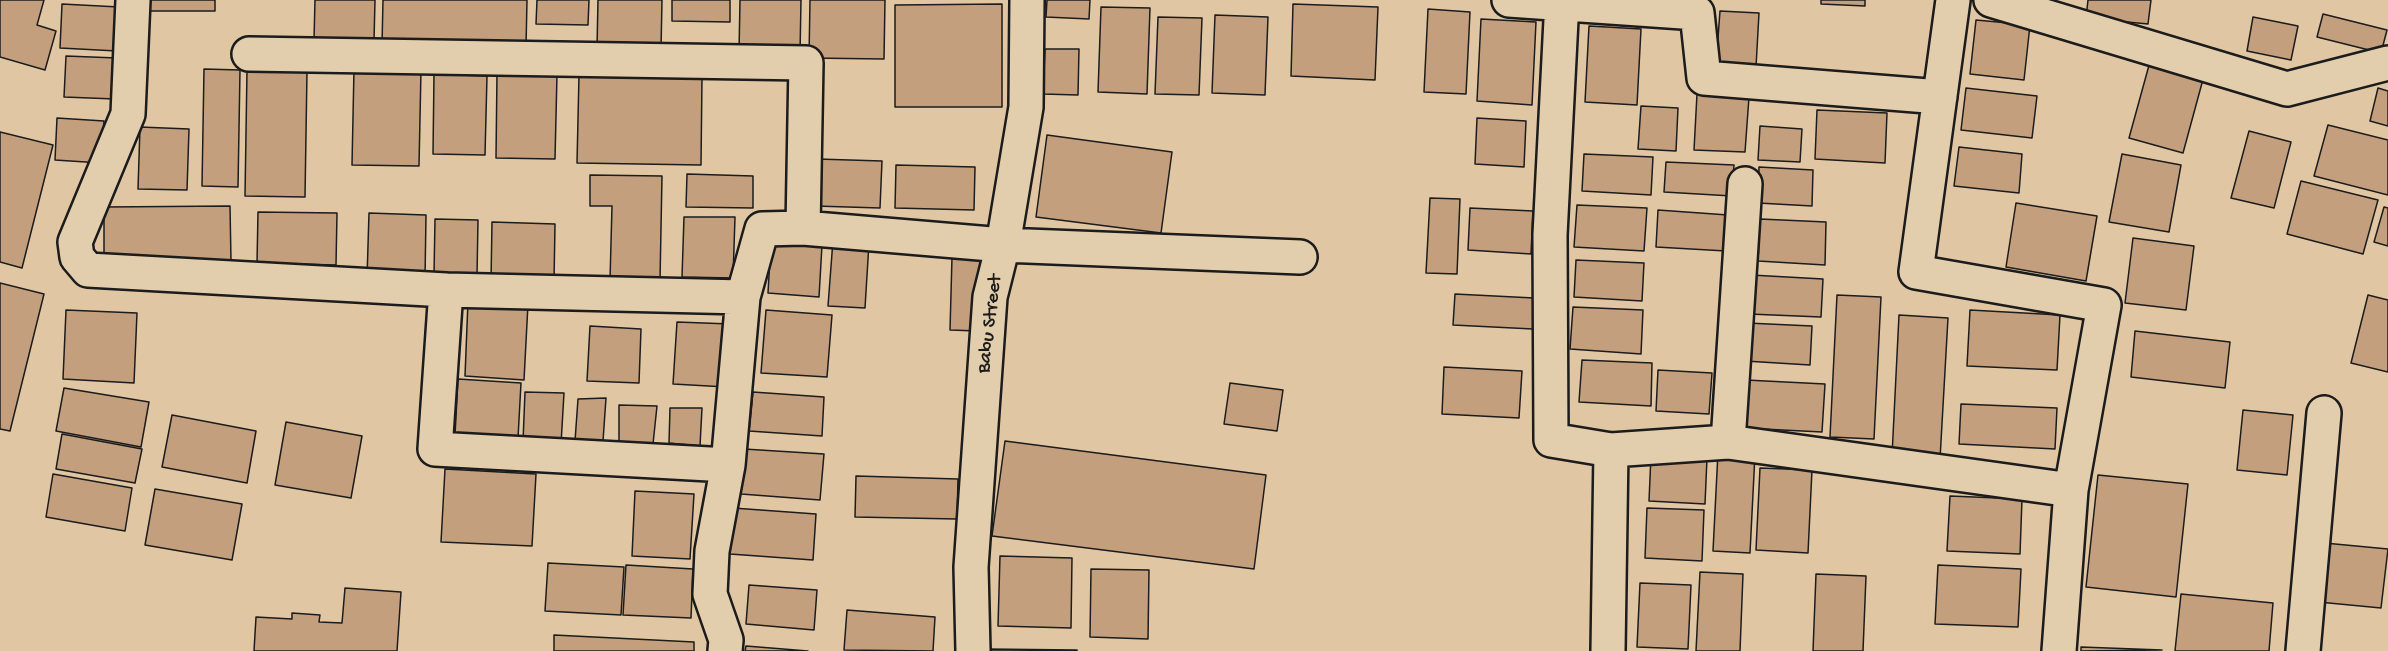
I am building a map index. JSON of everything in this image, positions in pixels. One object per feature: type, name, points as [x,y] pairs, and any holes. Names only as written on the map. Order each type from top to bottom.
[{"type":"street","points":[[133,0],[128,114],[75,242],[77,257],[88,270],[446,290],[743,297]]},
{"type":"street","name":"Babu Street","points":[[973,651],[970,567],[990,297],[1004,245],[1026,107],[1027,0]]},
{"type":"street","points":[[1509,0],[1697,13],[1704,78],[1940,97]]},
{"type":"street","points":[[1953,0],[1916,272],[2104,305],[2071,490],[2059,651]]},
{"type":"street","points":[[1991,0],[2287,89],[2388,63]]},
{"type":"street","points":[[1562,2],[1550,235],[1551,440],[1611,450],[1728,442],[2071,490]]},
{"type":"street","points":[[249,54],[806,63],[803,228]]},
{"type":"street","points":[[1728,442],[1745,184]]},
{"type":"street","points":[[725,651],[726,640],[710,594],[712,551],[728,465],[743,297],[762,229],[803,228],[1004,245],[1300,257]]},
{"type":"street","points":[[446,290],[435,449],[728,465]]},
{"type":"street","points":[[2303,651],[2324,413]]},
{"type":"street","points":[[1608,651],[1611,450]]},
{"type":"building","points":[[0,0],[44,0],[37,25],[56,31],[45,70],[0,57]]},
{"type":"building","points":[[147,0],[215,0],[215,11],[148,11]]},
{"type":"building","points":[[315,0],[375,0],[374,41],[314,40]]},
{"type":"building","points":[[383,0],[527,0],[526,47],[382,45]]},
{"type":"building","points":[[537,0],[589,0],[588,25],[536,24]]},
{"type":"building","points":[[598,0],[662,0],[661,49],[597,48]]},
{"type":"building","points":[[672,0],[730,0],[730,22],[672,21]]},
{"type":"building","points":[[740,0],[801,0],[800,54],[739,53]]},
{"type":"building","points":[[810,0],[885,0],[884,59],[809,58]]},
{"type":"building","points":[[1047,0],[1090,0],[1089,19],[1046,17]]},
{"type":"building","points":[[1821,0],[1865,0],[1865,6],[1821,4]]},
{"type":"building","points":[[2088,0],[2151,0],[2148,24],[2086,18]]},
{"type":"building","points":[[62,4],[119,7],[117,51],[60,48]]},
{"type":"building","points":[[1002,4],[1002,107],[895,107],[895,5]]},
{"type":"building","points":[[1293,4],[1378,7],[1375,80],[1291,76]]},
{"type":"building","points":[[1101,7],[1150,8],[1147,94],[1098,92]]},
{"type":"building","points":[[1428,9],[1470,12],[1466,94],[1424,92]]},
{"type":"building","points":[[1720,11],[1759,13],[1756,67],[1716,65]]},
{"type":"building","points":[[2323,14],[2387,30],[2381,53],[2317,37]]},
{"type":"building","points":[[1215,15],[1268,17],[1265,95],[1212,93]]},
{"type":"building","points":[[1158,17],[1202,18],[1199,95],[1155,94]]},
{"type":"building","points":[[2253,17],[2298,26],[2291,60],[2247,51]]},
{"type":"building","points":[[1481,19],[1536,22],[1532,105],[1477,101]]},
{"type":"building","points":[[1976,20],[2030,25],[2024,80],[1970,74]]},
{"type":"building","points":[[1589,26],[1641,29],[1637,105],[1585,102]]},
{"type":"building","points":[[1045,49],[1079,49],[1078,95],[1043,94]]},
{"type":"building","points":[[66,56],[117,58],[115,99],[64,97]]},
{"type":"building","points":[[2151,58],[2205,72],[2183,153],[2129,138]]},
{"type":"building","points":[[204,69],[240,70],[238,187],[202,186]]},
{"type":"building","points":[[354,69],[421,70],[419,166],[352,165]]},
{"type":"building","points":[[247,70],[307,71],[305,197],[245,196]]},
{"type":"building","points":[[497,73],[557,74],[555,159],[496,158]]},
{"type":"building","points":[[434,74],[487,76],[485,155],[433,154]]},
{"type":"building","points":[[579,75],[702,78],[701,165],[577,163]]},
{"type":"building","points":[[1966,88],[2037,96],[2032,138],[1961,130]]},
{"type":"building","points":[[2378,88],[2388,91],[2388,126],[2370,121]]},
{"type":"building","points":[[1697,94],[1749,97],[1745,152],[1694,150]]},
{"type":"building","points":[[1641,106],[1678,108],[1676,151],[1638,149]]},
{"type":"building","points":[[1817,110],[1887,113],[1885,163],[1815,159]]},
{"type":"building","points":[[57,118],[104,121],[101,163],[55,160]]},
{"type":"building","points":[[1477,118],[1526,121],[1524,167],[1475,164]]},
{"type":"building","points":[[2328,125],[2388,140],[2388,195],[2314,176]]},
{"type":"building","points":[[1760,126],[1802,129],[1800,162],[1758,160]]},
{"type":"building","points":[[140,127],[189,129],[187,190],[138,189]]},
{"type":"building","points":[[2249,131],[2291,142],[2274,208],[2231,198]]},
{"type":"building","points":[[0,132],[53,145],[22,268],[0,262]]},
{"type":"building","points":[[1047,135],[1172,152],[1161,233],[1036,217]]},
{"type":"building","points":[[1959,147],[2022,154],[2019,193],[1954,186]]},
{"type":"building","points":[[1584,154],[1653,157],[1651,195],[1582,191]]},
{"type":"building","points":[[2122,154],[2181,165],[2169,232],[2109,222]]},
{"type":"building","points":[[817,159],[882,161],[880,208],[815,206]]},
{"type":"building","points":[[1666,162],[1734,165],[1732,196],[1664,192]]},
{"type":"building","points":[[896,165],[975,167],[974,210],[895,208]]},
{"type":"building","points":[[1759,167],[1813,170],[1812,206],[1758,203]]},
{"type":"building","points":[[687,174],[753,176],[753,208],[686,207]]},
{"type":"building","points":[[590,175],[662,176],[660,281],[610,280],[612,206],[590,206]]},
{"type":"building","points":[[2301,181],[2378,200],[2363,254],[2287,234]]},
{"type":"building","points":[[1430,198],[1460,199],[1457,274],[1426,273]]},
{"type":"building","points":[[2016,203],[2097,216],[2086,281],[2006,267]]},
{"type":"building","points":[[1577,205],[1647,208],[1644,251],[1574,247]]},
{"type":"building","points":[[230,206],[231,261],[104,263],[104,207]]},
{"type":"building","points":[[2384,207],[2388,208],[2388,246],[2374,242]]},
{"type":"building","points":[[1470,208],[1533,211],[1531,254],[1468,250]]},
{"type":"building","points":[[1658,210],[1728,215],[1726,251],[1656,247]]},
{"type":"building","points":[[258,212],[337,213],[336,265],[257,263]]},
{"type":"building","points":[[369,213],[426,215],[425,279],[367,278]]},
{"type":"building","points":[[684,217],[735,217],[733,278],[682,277]]},
{"type":"building","points":[[435,219],[478,220],[477,276],[434,275]]},
{"type":"building","points":[[1760,219],[1826,222],[1825,265],[1758,261]]},
{"type":"building","points":[[492,222],[555,224],[554,282],[491,281]]},
{"type":"building","points":[[2133,238],[2194,246],[2186,310],[2125,303]]},
{"type":"building","points":[[833,240],[869,243],[865,308],[828,306]]},
{"type":"building","points":[[771,241],[822,245],[819,297],[768,293]]},
{"type":"building","points":[[952,257],[980,258],[978,331],[950,330]]},
{"type":"building","points":[[1576,260],[1644,263],[1642,301],[1574,297]]},
{"type":"building","points":[[1751,275],[1823,279],[1821,317],[1749,314]]},
{"type":"building","points":[[0,283],[44,294],[10,431],[0,429]]},
{"type":"building","points":[[1455,294],[1534,298],[1533,329],[1453,325]]},
{"type":"building","points":[[1837,295],[1881,297],[1874,439],[1830,437]]},
{"type":"building","points":[[2368,295],[2388,300],[2388,372],[2351,363]]},
{"type":"building","points":[[468,301],[528,304],[524,380],[465,376]]},
{"type":"building","points":[[1573,307],[1643,310],[1641,354],[1570,349]]},
{"type":"building","points":[[66,310],[137,313],[134,383],[63,379]]},
{"type":"building","points":[[766,310],[832,315],[827,377],[761,373]]},
{"type":"building","points":[[1970,310],[2060,315],[2057,370],[1967,366]]},
{"type":"building","points":[[1899,315],[1948,318],[1940,459],[1892,456]]},
{"type":"building","points":[[677,322],[730,324],[726,387],[673,384]]},
{"type":"building","points":[[1747,323],[1812,326],[1810,365],[1745,361]]},
{"type":"building","points":[[590,326],[641,329],[639,383],[587,381]]},
{"type":"building","points":[[2135,331],[2230,342],[2225,388],[2131,377]]},
{"type":"building","points":[[1582,360],[1652,363],[1651,406],[1579,402]]},
{"type":"building","points":[[1444,367],[1522,371],[1519,418],[1442,414]]},
{"type":"building","points":[[1658,370],[1712,373],[1709,414],[1656,411]]},
{"type":"building","points":[[458,379],[521,383],[518,438],[455,435]]},
{"type":"building","points":[[1746,380],[1825,384],[1822,432],[1743,428]]},
{"type":"building","points":[[1230,383],[1283,390],[1277,431],[1224,424]]},
{"type":"building","points":[[64,388],[149,402],[141,447],[56,431]]},
{"type":"building","points":[[525,392],[564,393],[561,444],[523,442]]},
{"type":"building","points":[[753,392],[824,397],[822,436],[749,431]]},
{"type":"building","points":[[606,398],[603,441],[575,441],[578,399]]},
{"type":"building","points":[[1961,404],[2057,408],[2055,449],[1959,444]]},
{"type":"building","points":[[619,405],[657,406],[653,444],[619,445]]},
{"type":"building","points":[[670,408],[702,408],[700,446],[669,443]]},
{"type":"building","points":[[2243,410],[2293,415],[2287,475],[2237,470]]},
{"type":"building","points":[[172,415],[256,431],[247,483],[162,467]]},
{"type":"building","points":[[286,422],[362,436],[351,498],[275,485]]},
{"type":"building","points":[[62,434],[142,449],[135,483],[56,469]]},
{"type":"building","points":[[1005,441],[1266,475],[1254,569],[992,536]]},
{"type":"building","points":[[744,449],[824,454],[820,500],[741,494]]},
{"type":"building","points":[[1718,452],[1755,454],[1750,553],[1713,551]]},
{"type":"building","points":[[1651,455],[1707,458],[1705,504],[1649,501]]},
{"type":"building","points":[[1760,468],[1812,470],[1808,553],[1756,550]]},
{"type":"building","points":[[445,469],[536,474],[532,546],[441,542]]},
{"type":"building","points":[[53,474],[132,488],[125,531],[46,517]]},
{"type":"building","points":[[2098,475],[2188,484],[2176,597],[2086,587]]},
{"type":"building","points":[[856,476],[958,479],[957,519],[855,517]]},
{"type":"building","points":[[155,489],[242,504],[232,560],[145,545]]},
{"type":"building","points":[[635,491],[694,494],[690,559],[632,556]]},
{"type":"building","points":[[1950,496],[2022,499],[2020,554],[1947,551]]},
{"type":"building","points":[[733,508],[816,514],[813,560],[730,554]]},
{"type":"building","points":[[1647,508],[1704,510],[1702,561],[1645,558]]},
{"type":"building","points":[[2314,542],[2388,549],[2381,608],[2308,601]]},
{"type":"building","points":[[1000,556],[1072,558],[1071,628],[998,626]]},
{"type":"building","points":[[548,563],[624,567],[621,615],[545,611]]},
{"type":"building","points":[[626,565],[693,569],[691,618],[623,615]]},
{"type":"building","points":[[1938,565],[2021,569],[2018,627],[1935,624]]},
{"type":"building","points":[[1091,569],[1149,570],[1148,639],[1090,637]]},
{"type":"building","points":[[1700,572],[1743,574],[1740,651],[1696,651]]},
{"type":"building","points":[[1816,574],[1866,576],[1863,651],[1813,651]]},
{"type":"building","points":[[1640,583],[1691,585],[1688,649],[1637,647]]},
{"type":"building","points":[[749,585],[817,590],[814,630],[746,624]]},
{"type":"building","points":[[345,588],[401,592],[397,651],[254,651],[256,617],[292,619],[292,613],[320,615],[319,622],[342,623]]},
{"type":"building","points":[[2181,594],[2273,603],[2269,651],[2175,651]]},
{"type":"building","points":[[847,610],[935,617],[933,651],[844,650]]},
{"type":"building","points":[[554,635],[694,642],[694,651],[554,651]]},
{"type":"building","points":[[746,646],[808,651],[745,651]]},
{"type":"building","points":[[2081,647],[2162,650],[2081,651]]},
{"type":"building","points":[[985,649],[1077,650],[1077,651],[985,651]]}]
